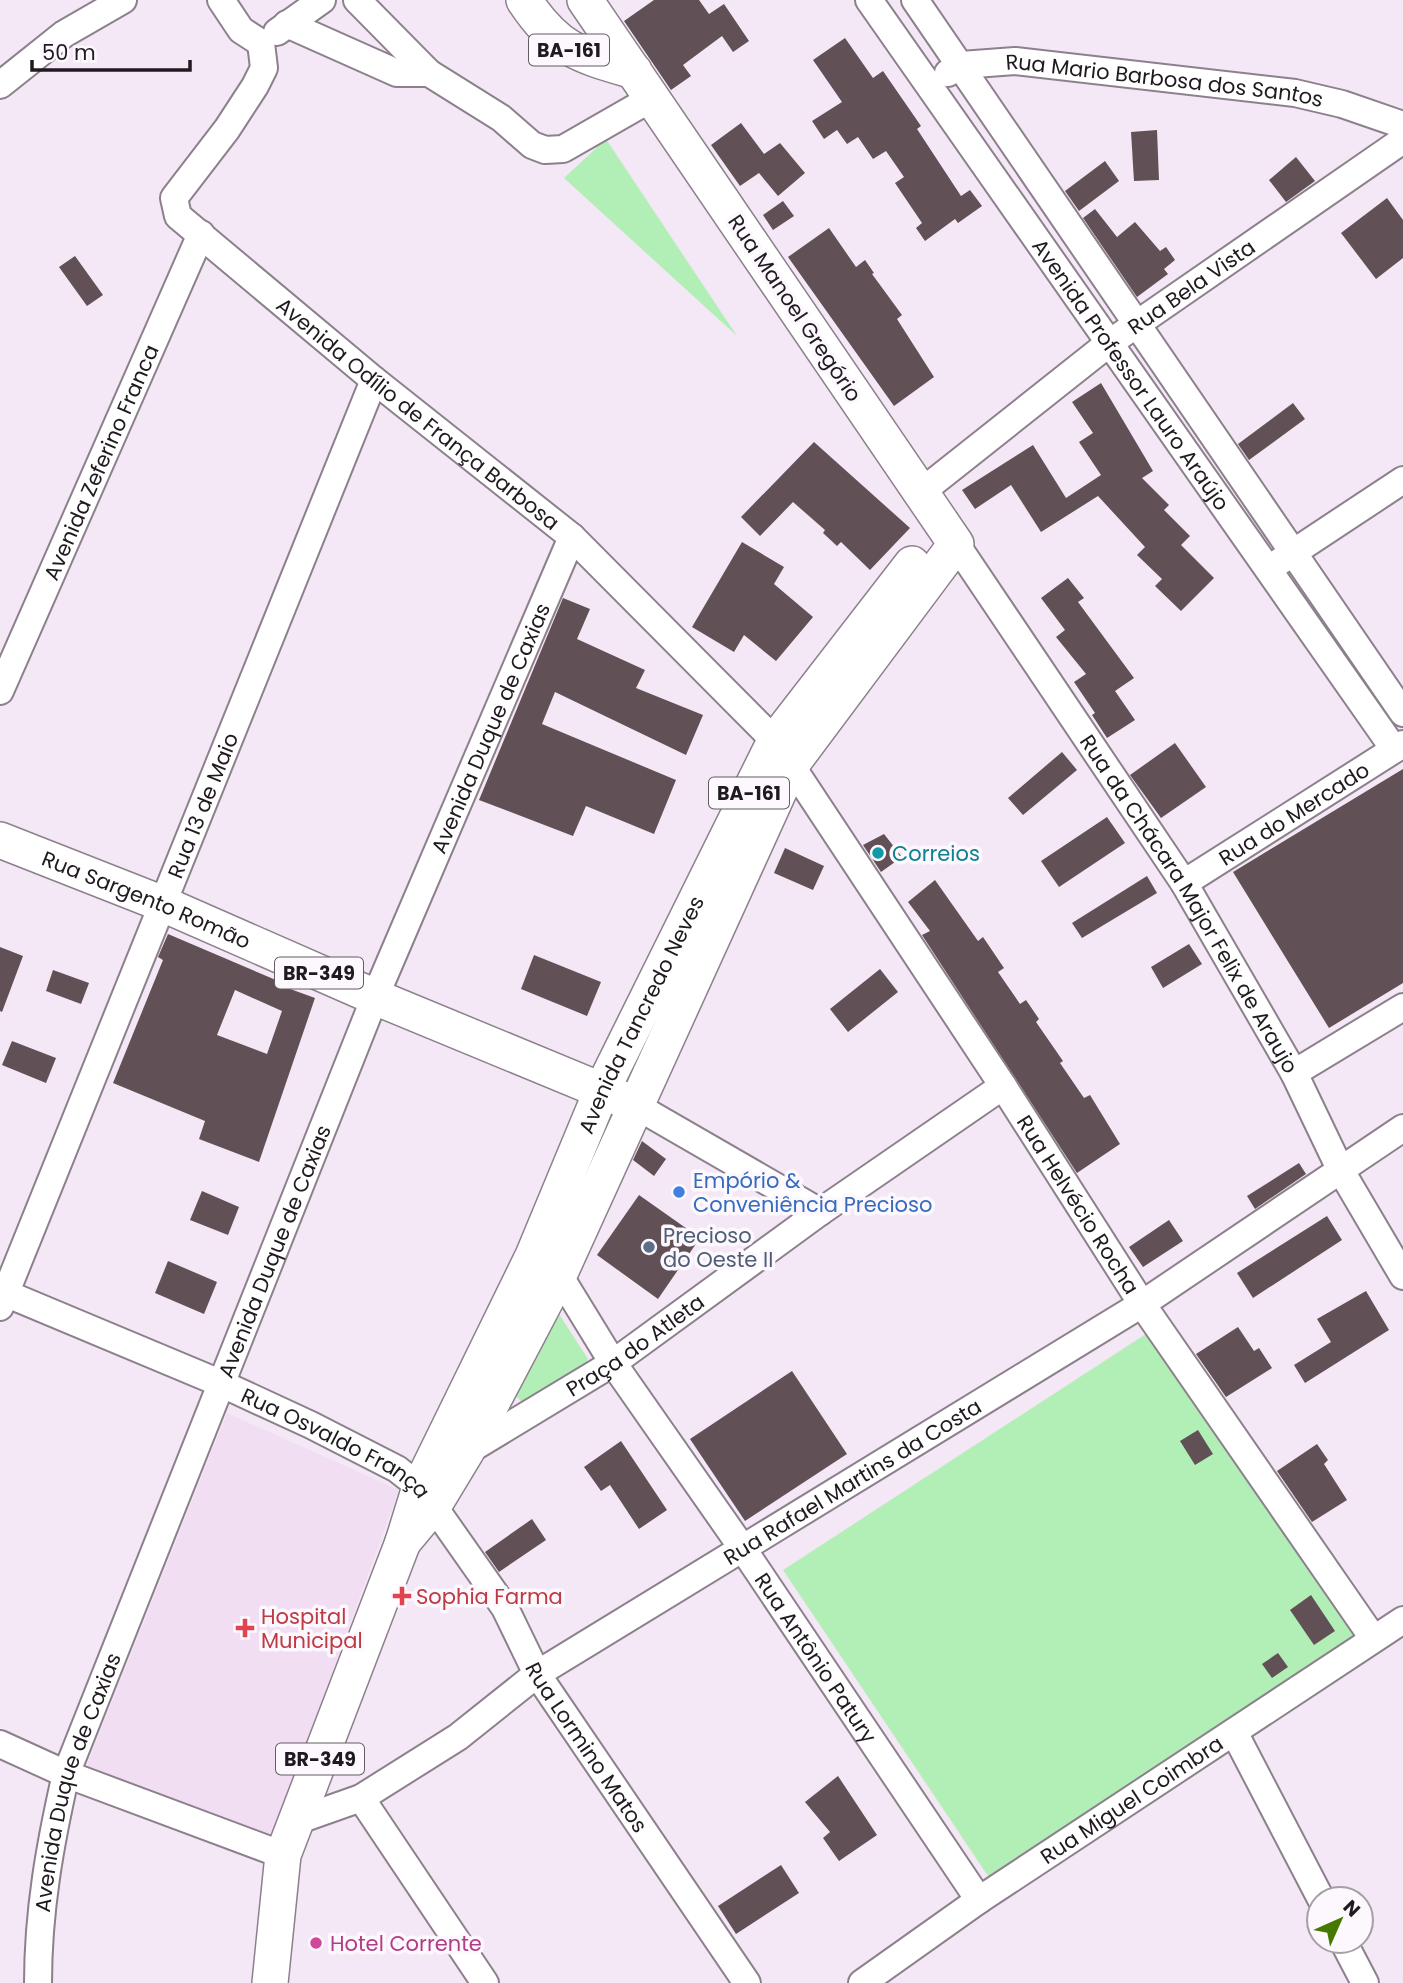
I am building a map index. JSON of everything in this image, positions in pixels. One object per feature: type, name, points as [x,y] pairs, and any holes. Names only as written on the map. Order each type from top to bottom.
[{"type":"main road","name":"BA-161","points":[[585,0],[643,85]]},
{"type":"main road","name":"BA-161","points":[[531,2],[565,47],[643,85]]},
{"type":"main road","name":"Rua Manoel Gregório","points":[[643,85],[949,534]]},
{"type":"main road","name":"Avenida Tancredo Neves","points":[[427,1496],[466,1452],[546,1265],[602,1090],[783,753],[949,534]]},
{"type":"main road","name":"Avenida Tancredo Neves","points":[[271,1983],[283,1855],[403,1542],[546,1265],[638,1107],[783,753]]},
{"type":"main road","name":"Rua Sargento Romão","points":[[0,840],[163,904],[375,997],[638,1107]]},
{"type":"street","points":[[0,85],[64,34],[123,0]]},
{"type":"street","points":[[221,0],[241,30],[261,43],[322,0]]},
{"type":"street","points":[[357,0],[429,73],[501,118],[532,145],[545,150],[563,149],[643,85]]},
{"type":"street","name":"Avenida Professor Lauro Araújo","points":[[869,0],[1268,570],[1398,747]]},
{"type":"street","name":"Avenida Professor Lauro Araújo","points":[[915,0],[1403,713]]},
{"type":"street","points":[[287,24],[397,73],[429,73]]},
{"type":"street","name":"Avenida Odílio de França Barbosa","points":[[261,43],[264,68],[227,129],[174,198],[178,216],[374,380],[572,537],[783,753]]},
{"type":"street","name":"Rua Mario Barbosa dos Santos","points":[[929,86],[961,65],[1015,61],[1294,93],[1342,104],[1403,125]]},
{"type":"street","name":"Rua Bela Vista","points":[[920,493],[1108,344],[1403,140]]},
{"type":"street","name":"Avenida Zeferino Franca","points":[[0,691],[201,234]]},
{"type":"street","name":"Rua 13 de Maio","points":[[2,1297],[374,380]]},
{"type":"street","points":[[1268,570],[1403,480]]},
{"type":"street","name":"Rua da Chácara Major Felix de Araujo","points":[[949,534],[1184,883],[1294,1073],[1340,1169],[1403,1276]]},
{"type":"street","name":"Avenida Duque de Caxias","points":[[38,1983],[38,1948],[47,1854],[66,1774],[375,997],[572,537]]},
{"type":"street","name":"Rua do Mercado","points":[[1184,883],[1398,747]]},
{"type":"street","name":"Rua Helvécio Rocha","points":[[783,753],[1003,1086],[1142,1304],[1374,1639]]},
{"type":"street","points":[[1294,1073],[1403,1007]]},
{"type":"street","name":"Praça do Atleta","points":[[466,1452],[613,1363],[820,1212],[1003,1086]]},
{"type":"street","points":[[638,1107],[820,1212]]},
{"type":"street","name":"Rua Rafael Martins da Costa","points":[[296,1821],[361,1798],[458,1737],[537,1675],[1142,1304],[1403,1128]]},
{"type":"street","name":"Rua Antônio Patury","points":[[546,1265],[743,1549],[979,1900]]},
{"type":"street","name":"Rua Osvaldo França","points":[[2,1297],[220,1382],[397,1469],[427,1496]]},
{"type":"street","name":"Rua Lormino Matos","points":[[427,1496],[505,1608],[537,1675],[747,1983]]},
{"type":"street","name":"Rua Miguel Coimbra","points":[[862,1983],[979,1900],[1403,1620]]},
{"type":"street","points":[[1234,1732],[1314,1885]]},
{"type":"street","points":[[0,1744],[66,1774],[283,1855]]},
{"type":"street","points":[[361,1798],[485,1983]]},
{"type":"street","points":[[1350,1955],[1365,1983]]},
{"type":"shaded area","name":"Hospital Municipal","points":[[227,1413],[399,1490],[272,1837],[86,1767]]},
{"type":"green space","points":[[606,139],[737,336],[564,178]]},
{"type":"green space","points":[[559,1314],[588,1359],[583,1367],[528,1408],[511,1391],[551,1317]]},
{"type":"green space","points":[[1155,1328],[1366,1637],[992,1882],[783,1570]]},
{"type":"building","points":[[654,0],[699,0],[709,14],[724,4],[749,41],[733,52],[722,36],[683,65],[691,76],[671,90],[624,21]]},
{"type":"building","points":[[845,38],[873,78],[883,71],[921,126],[917,129],[961,196],[970,190],[982,206],[958,223],[955,219],[925,241],[916,228],[922,223],[895,183],[904,177],[886,151],[873,159],[858,137],[847,144],[837,130],[824,139],[812,121],[842,102],[813,60]]},
{"type":"building","points":[[741,123],[764,154],[780,143],[805,173],[778,196],[759,173],[740,186],[711,145]]},
{"type":"building","points":[[1157,130],[1159,180],[1134,181],[1131,132]]},
{"type":"building","points":[[1296,157],[1315,181],[1286,202],[1269,180]]},
{"type":"building","points":[[1105,161],[1119,181],[1079,211],[1065,191]]},
{"type":"building","points":[[1387,198],[1403,220],[1403,258],[1376,279],[1341,233]]},
{"type":"building","points":[[783,201],[794,216],[773,230],[763,215]]},
{"type":"building","points":[[1095,209],[1117,237],[1135,222],[1160,251],[1166,247],[1175,260],[1164,269],[1168,274],[1137,297],[1083,218]]},
{"type":"building","points":[[829,228],[856,267],[865,260],[902,315],[897,319],[934,377],[894,406],[788,257]]},
{"type":"building","points":[[75,256],[103,295],[87,306],[59,267]]},
{"type":"building","points":[[1101,383],[1153,471],[1142,478],[1169,505],[1164,510],[1190,536],[1181,545],[1214,578],[1181,611],[1155,586],[1162,579],[1137,555],[1145,547],[1098,496],[1041,532],[1011,485],[975,509],[962,490],[1033,445],[1066,498],[1101,475],[1079,442],[1093,433],[1072,402]]},
{"type":"building","points":[[1293,403],[1305,419],[1249,460],[1238,444]]},
{"type":"building","points":[[814,442],[910,528],[870,570],[841,542],[837,546],[823,533],[825,530],[793,502],[760,536],[741,517]]},
{"type":"building","points":[[742,542],[784,567],[774,584],[813,617],[776,661],[744,635],[734,652],[692,627]]},
{"type":"building","points":[[1068,578],[1084,598],[1078,602],[1134,678],[1115,691],[1135,720],[1107,738],[1092,715],[1095,713],[1074,682],[1086,674],[1056,637],[1065,630],[1041,598]]},
{"type":"building","points":[[563,598],[590,609],[577,639],[645,670],[636,688],[703,715],[686,755],[555,692],[542,724],[676,780],[654,834],[586,806],[573,836],[479,800]]},
{"type":"building","points":[[1175,743],[1206,787],[1161,818],[1130,775]]},
{"type":"building","points":[[1062,752],[1077,770],[1023,815],[1008,798]]},
{"type":"building","points":[[1403,769],[1403,983],[1329,1028],[1233,872]]},
{"type":"building","points":[[1107,817],[1125,843],[1059,887],[1041,861]]},
{"type":"building","name":"Correios","points":[[884,834],[902,857],[881,872],[863,845]]},
{"type":"building","points":[[785,848],[824,866],[813,890],[774,873]]},
{"type":"building","points":[[1147,876],[1157,893],[1082,938],[1072,923]]},
{"type":"building","points":[[935,880],[978,941],[983,937],[1004,968],[998,972],[1020,1004],[1026,1000],[1039,1019],[1036,1022],[1063,1061],[1060,1063],[1084,1098],[1090,1095],[1120,1144],[1077,1173],[922,935],[930,931],[908,902]]},
{"type":"building","points":[[168,934],[283,983],[282,986],[315,998],[259,1162],[199,1139],[205,1121],[113,1083],[163,960],[158,957]],"holes":[[[235,990],[282,1011],[267,1054],[217,1035]]]},
{"type":"building","points":[[1189,944],[1202,964],[1163,988],[1151,967]]},
{"type":"building","points":[[0,947],[23,956],[2,1012],[0,1011]]},
{"type":"building","points":[[534,955],[601,982],[587,1016],[521,989]]},
{"type":"building","points":[[880,969],[898,992],[848,1032],[830,1009]]},
{"type":"building","points":[[53,970],[89,983],[81,1004],[46,991]]},
{"type":"building","points":[[12,1041],[56,1058],[46,1083],[2,1065]]},
{"type":"building","points":[[642,1141],[666,1159],[654,1176],[633,1160]]},
{"type":"building","points":[[1299,1163],[1306,1174],[1255,1209],[1247,1196]]},
{"type":"building","points":[[202,1191],[239,1207],[228,1235],[190,1220]]},
{"type":"building","name":"Precioso do Oeste II","points":[[639,1195],[700,1238],[658,1299],[597,1255]]},
{"type":"building","points":[[1327,1216],[1342,1240],[1253,1298],[1237,1273]]},
{"type":"building","points":[[1169,1220],[1183,1241],[1143,1267],[1129,1247]]},
{"type":"building","points":[[168,1261],[217,1282],[204,1314],[155,1293]]},
{"type":"building","points":[[1366,1291],[1389,1330],[1305,1383],[1294,1365],[1331,1342],[1317,1319]]},
{"type":"building","points":[[1238,1327],[1254,1351],[1259,1348],[1272,1368],[1226,1397],[1196,1354]]},
{"type":"building","points":[[792,1371],[847,1454],[745,1521],[690,1439]]},
{"type":"building","points":[[1198,1430],[1213,1454],[1195,1465],[1180,1441]]},
{"type":"building","points":[[621,1441],[667,1510],[639,1529],[610,1485],[601,1491],[584,1467]]},
{"type":"building","points":[[1317,1444],[1328,1460],[1324,1464],[1347,1500],[1312,1522],[1277,1471]]},
{"type":"building","points":[[532,1519],[546,1540],[499,1572],[485,1552]]},
{"type":"building","points":[[1311,1595],[1335,1631],[1314,1645],[1290,1610]]},
{"type":"building","points":[[1278,1653],[1288,1667],[1272,1678],[1262,1664]]},
{"type":"building","points":[[838,1776],[877,1835],[839,1861],[823,1838],[830,1832],[805,1802]]},
{"type":"building","points":[[781,1865],[799,1893],[736,1934],[718,1906]]},
{"type":"place","name":"Correios","points":[[878,853]]},
{"type":"place","name":"Empório & Conveniência Precioso","points":[[679,1192]]},
{"type":"place","name":"Precioso do Oeste II","points":[[649,1247]]},
{"type":"place","name":"Sophia Farma","points":[[402,1596]]},
{"type":"place","name":"Hospital Municipal","points":[[245,1628]]},
{"type":"place","name":"Hotel Corrente","points":[[316,1943]]}]
